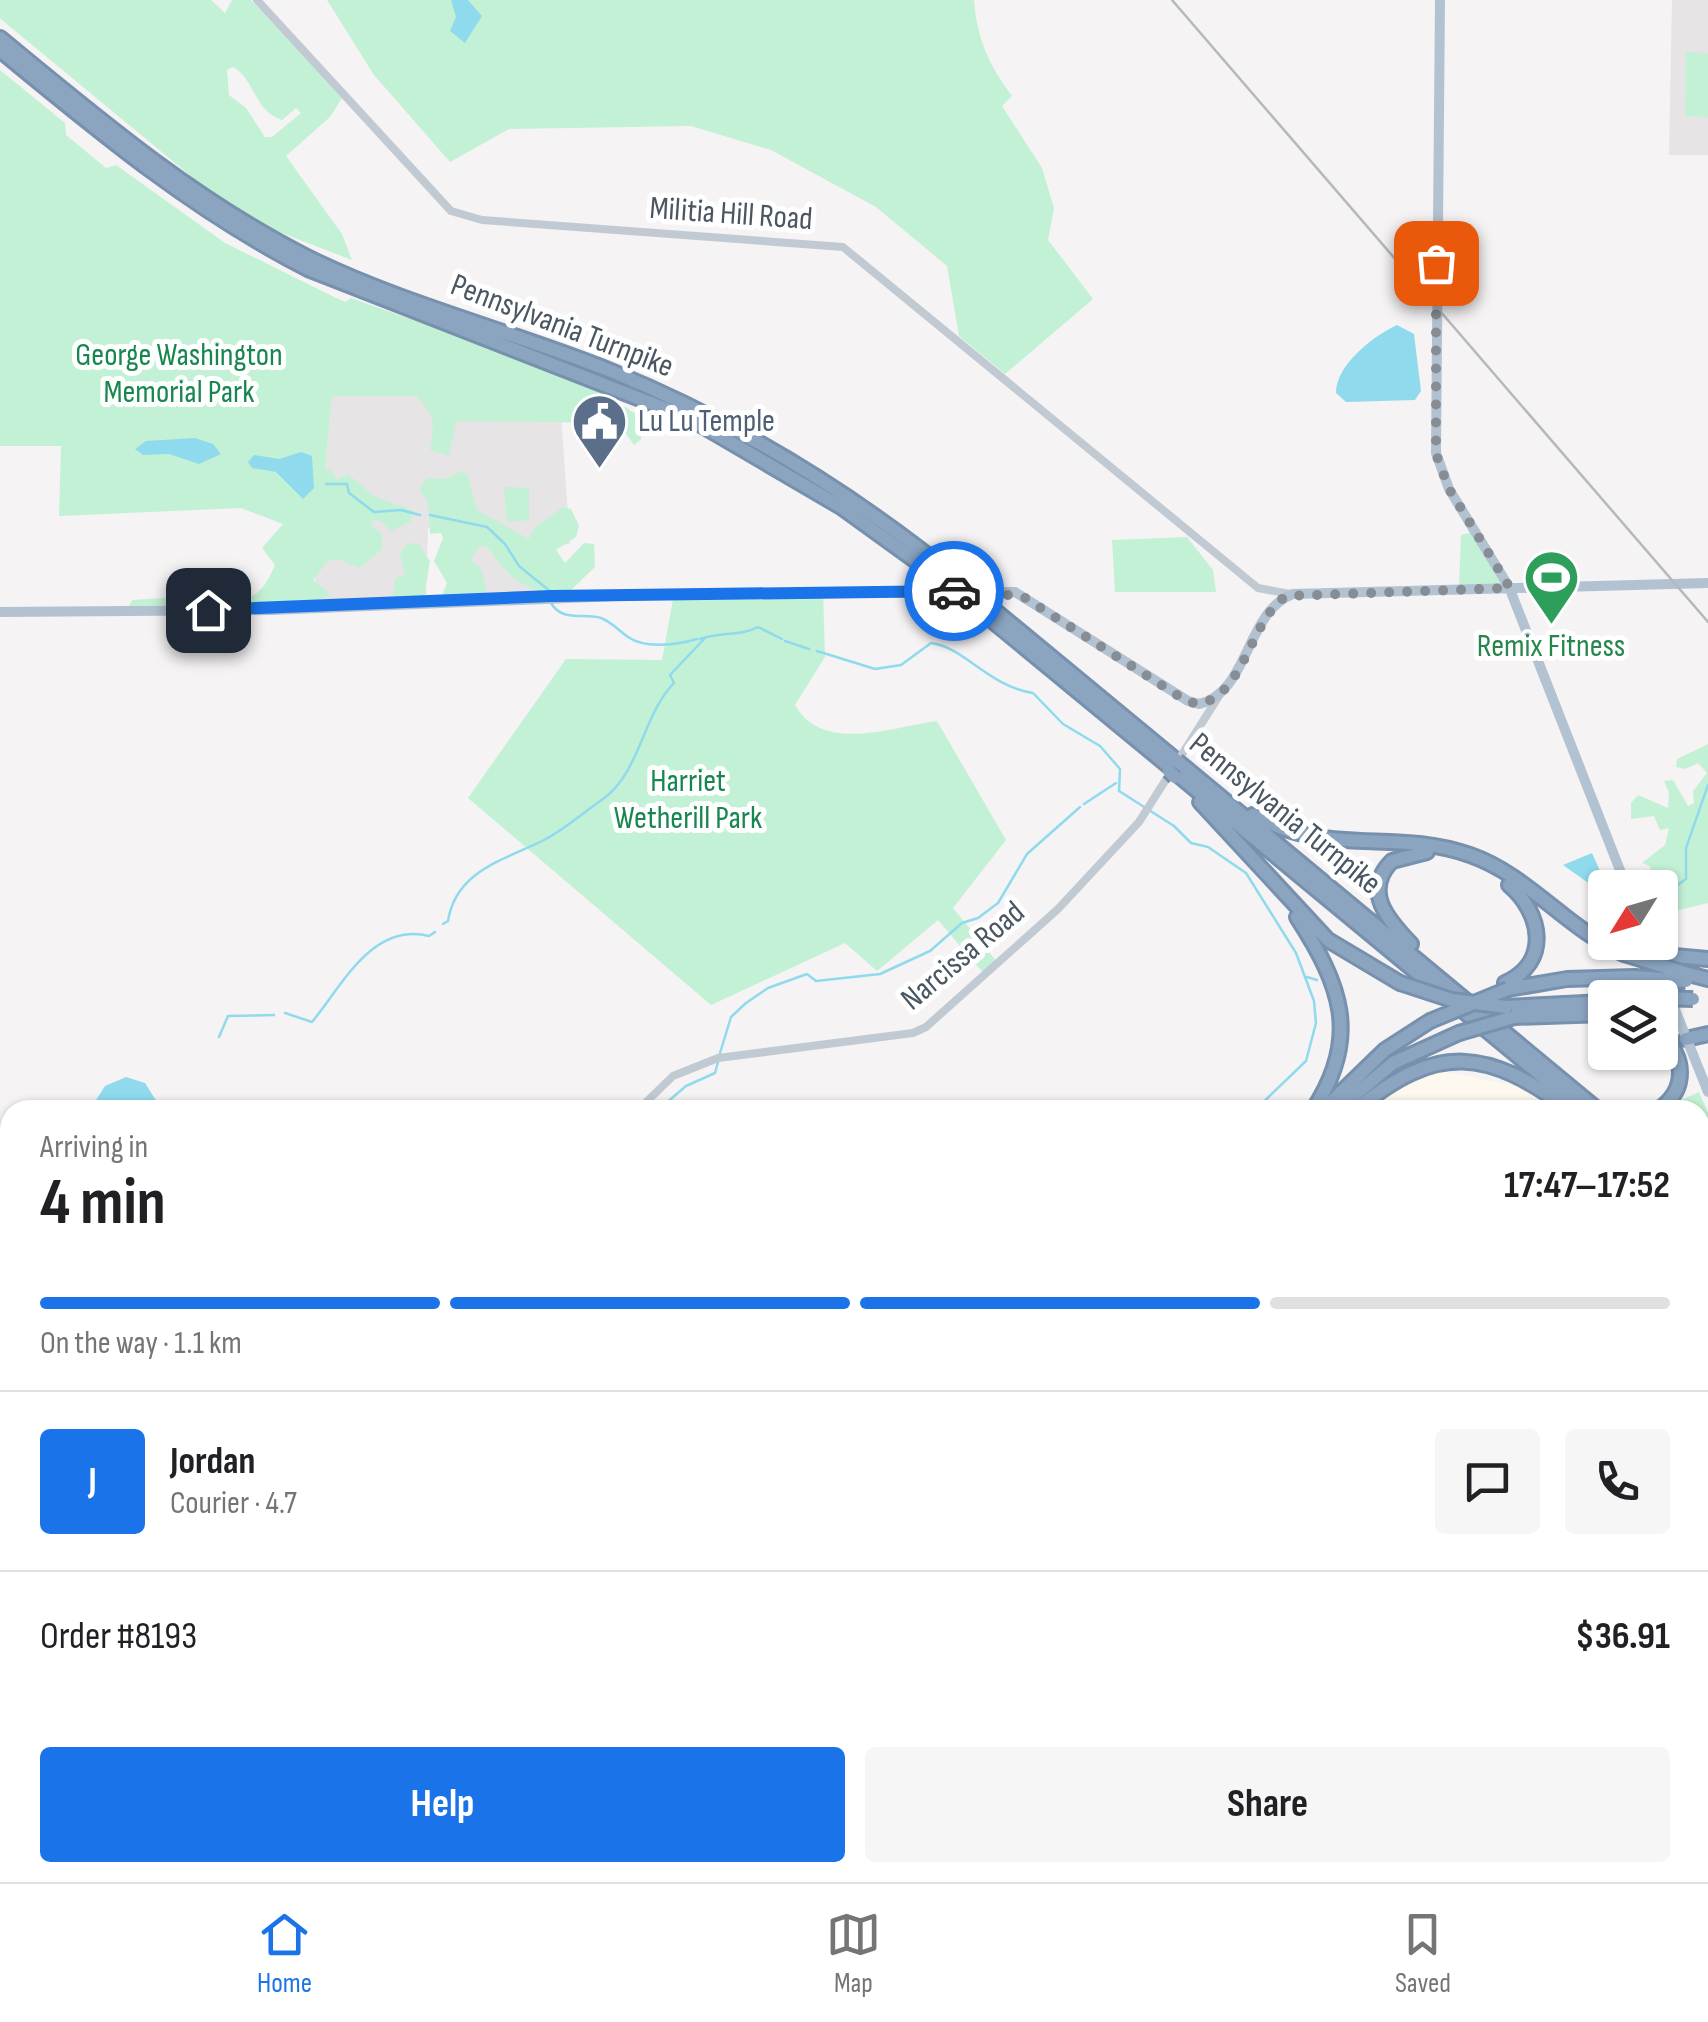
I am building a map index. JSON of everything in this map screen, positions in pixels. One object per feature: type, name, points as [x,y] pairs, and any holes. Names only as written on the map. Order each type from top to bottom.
[{"type":"highway","name":"Pennsylvania Turnpike","points":[[0,38],[156,164],[310,258],[610,371],[722,420],[831,485],[963,590],[1137,740],[1230,804],[1586,1100]]},
{"type":"highway","name":"Pennsylvania Turnpike","points":[[0,50],[151,172],[259,244],[308,269],[690,418],[841,506],[949,586],[976,595],[1175,769],[1571,1100]]},
{"type":"highway","points":[[1175,769],[1328,940],[1400,984],[1510,1012],[1588,1014]]},
{"type":"highway","points":[[1230,804],[1310,839],[1432,846],[1468,854],[1502,870],[1586,934],[1624,954],[1708,982]]},
{"type":"highway","points":[[1334,1100],[1386,1050],[1430,1021],[1506,986],[1524,970],[1537,944],[1537,926],[1527,903],[1508,884],[1468,862],[1437,853],[1403,856],[1385,869],[1378,901],[1390,923],[1446,982]]},
{"type":"highway","points":[[1255,858],[1317,947],[1338,996],[1342,1029],[1336,1061],[1317,1100]]},
{"type":"highway","points":[[1678,953],[1708,958]]},
{"type":"highway","points":[[1506,986],[1567,979],[1686,977]]},
{"type":"highway","points":[[1349,1100],[1393,1063],[1510,1012],[1588,1004]]},
{"type":"highway","points":[[1686,1039],[1708,1034]]},
{"type":"highway","points":[[1370,1100],[1408,1072],[1454,1060],[1512,1071],[1555,1100]]},
{"type":"highway","points":[[1669,1100],[1675,1094],[1681,1073],[1678,1062]]},
{"type":"highway","points":[[1562,1080],[1596,1100]]},
{"type":"main road","points":[[1440,0],[1434,444],[1449,489],[1510,588],[1620,870]]},
{"type":"main road","points":[[0,612],[271,610],[674,594],[1015,592],[1188,702],[1208,702],[1224,688],[1268,612],[1292,594],[1708,583]]},
{"type":"main road","points":[[1655,960],[1708,1092]]},
{"type":"street","name":"Militia Hill Road","points":[[257,0],[451,211],[482,220],[843,247],[1258,588],[1292,594]]},
{"type":"street","name":"Narcissa Road","points":[[649,1100],[674,1076],[718,1058],[913,1032],[926,1027],[1058,910],[1147,811],[1224,688]]},
{"type":"shaded area","points":[[1672,0],[1708,0],[1708,155],[1669,155]]},
{"type":"shaded area","points":[[333,382],[561,415],[570,544],[540,546],[545,593],[449,595],[445,526],[428,528],[426,596],[313,601]]},
{"type":"shaded area","points":[[1442,1071],[1534,1090],[1546,1100],[1384,1100],[1402,1086]]},
{"type":"green space","points":[[0,0],[211,0],[225,13],[232,0],[251,0],[342,98],[330,117],[286,156],[342,234],[352,260],[274,230],[209,191],[0,18]],"holes":[[[233,67],[273,116],[282,120],[296,108],[301,113],[272,137],[265,137],[246,108],[229,95],[227,70]]]},
{"type":"green space","points":[[327,0],[974,0],[986,51],[1012,96],[1002,106],[1042,168],[1054,208],[1048,240],[1093,299],[1005,374],[959,336],[947,266],[876,207],[771,150],[691,126],[509,129],[450,162],[374,75]]},
{"type":"green space","points":[[1686,52],[1708,53],[1708,117],[1685,116]]},
{"type":"green space","name":"George Washington Memorial Park","points":[[0,70],[65,123],[66,135],[106,168],[116,165],[225,243],[346,302],[351,298],[577,382],[642,418],[641,439],[634,445],[623,429],[606,423],[464,421],[456,422],[449,456],[430,450],[432,420],[416,396],[332,396],[325,469],[332,471],[336,480],[348,474],[374,496],[414,511],[410,522],[391,531],[381,521],[372,520],[371,525],[382,535],[382,549],[359,568],[338,559],[328,561],[313,580],[330,594],[315,603],[129,606],[132,600],[255,594],[275,565],[262,548],[283,524],[241,508],[59,516],[61,446],[0,446]]},
{"type":"green space","points":[[459,472],[467,474],[477,510],[529,539],[534,528],[563,507],[571,509],[579,526],[576,537],[556,550],[565,563],[584,543],[594,544],[595,567],[569,592],[541,591],[512,577],[487,547],[479,546],[471,560],[482,570],[486,591],[480,595],[442,596],[447,583],[434,561],[443,538],[441,533],[430,534],[428,502],[419,489],[427,478],[445,479]]},
{"type":"green space","points":[[504,487],[529,488],[529,520],[507,522]]},
{"type":"green space","points":[[1478,531],[1509,587],[1459,588],[1461,535]]},
{"type":"green space","points":[[1187,537],[1213,570],[1216,592],[1115,592],[1112,540]]},
{"type":"green space","points":[[418,543],[430,561],[424,596],[393,597],[395,579],[405,574],[400,554],[406,544]]},
{"type":"green space","name":"Harriet Wetherill Park","points":[[823,592],[825,657],[795,705],[807,720],[840,733],[859,734],[937,721],[1006,840],[953,908],[998,963],[985,975],[938,920],[877,971],[845,943],[711,1005],[468,798],[566,659],[662,660],[674,594]]},
{"type":"green space","points":[[1708,744],[1708,903],[1678,910],[1678,870],[1650,870],[1642,863],[1665,845],[1669,828],[1660,830],[1654,816],[1631,819],[1631,803],[1638,795],[1668,808],[1669,793],[1664,781],[1673,780],[1688,806],[1694,803],[1693,791],[1707,773],[1698,763],[1685,769],[1676,767],[1677,759]]},
{"type":"green space","points":[[1699,1092],[1702,1100],[1682,1100]]},
{"type":"water","points":[[451,0],[468,0],[482,16],[465,43],[450,31],[456,17]]},
{"type":"water","points":[[1397,325],[1414,334],[1421,391],[1415,400],[1346,402],[1336,393],[1342,372],[1367,344]]},
{"type":"water","points":[[195,438],[213,444],[221,454],[199,464],[169,454],[143,455],[135,449],[146,441]]},
{"type":"water","points":[[301,452],[312,456],[314,488],[303,499],[276,472],[252,468],[248,462],[254,455],[279,459]]},
{"type":"water","points":[[1592,853],[1600,870],[1588,870],[1588,883],[1563,865]]},
{"type":"water","points":[[126,1077],[145,1083],[156,1100],[96,1100],[105,1086]]},
{"type":"waterway","points":[[326,484],[347,484],[349,493],[374,512],[401,510],[420,515]]},
{"type":"waterway","points":[[430,515],[487,527],[505,544],[519,566],[551,592]]},
{"type":"waterway","points":[[551,603],[567,615],[605,620],[643,643],[671,644],[697,639]]},
{"type":"waterway","points":[[700,639],[758,627],[782,639]]},
{"type":"waterway","points":[[443,924],[448,921],[461,889],[473,877],[552,835],[616,787],[634,759],[663,696],[674,683],[670,675],[705,638]]},
{"type":"waterway","points":[[785,641],[809,649]]},
{"type":"waterway","points":[[817,651],[875,669],[901,665],[931,643],[955,652],[1003,683],[1033,693],[1063,724],[1100,746],[1120,769],[1119,791],[1174,826],[1191,843],[1208,847],[1246,873],[1296,953],[1314,1001],[1316,1023],[1306,1061],[1265,1100]]},
{"type":"waterway","points":[[1084,804],[1116,783]]},
{"type":"waterway","points":[[1678,885],[1686,879],[1686,848],[1708,785]]},
{"type":"waterway","points":[[720,1053],[731,1017],[768,988],[807,974],[816,981],[880,974],[930,951],[962,923],[978,918],[998,903],[1027,854],[1080,807]]},
{"type":"waterway","points":[[285,1013],[312,1022],[347,975],[375,948],[391,938],[409,934],[429,936],[435,932]]},
{"type":"waterway","points":[[1307,977],[1317,980]]},
{"type":"waterway","points":[[219,1037],[228,1016],[274,1015]]},
{"type":"waterway","points":[[670,1100],[686,1086],[715,1073],[718,1062]]},
{"type":"railway","points":[[1172,0],[1708,622]]},
{"type":"way so far","points":[[954,591],[1015,592],[1188,702],[1200,704],[1212,700],[1224,688],[1268,612],[1286,596],[1510,588],[1495,557],[1449,489],[1436,454],[1436,263]]},
{"type":"place","name":"Lu Lu Temple","points":[[599,470]]},
{"type":"place","name":"Remix Fitness","points":[[1551,626]]},
{"type":"route","points":[[208,610],[551,596],[954,591]]}]
